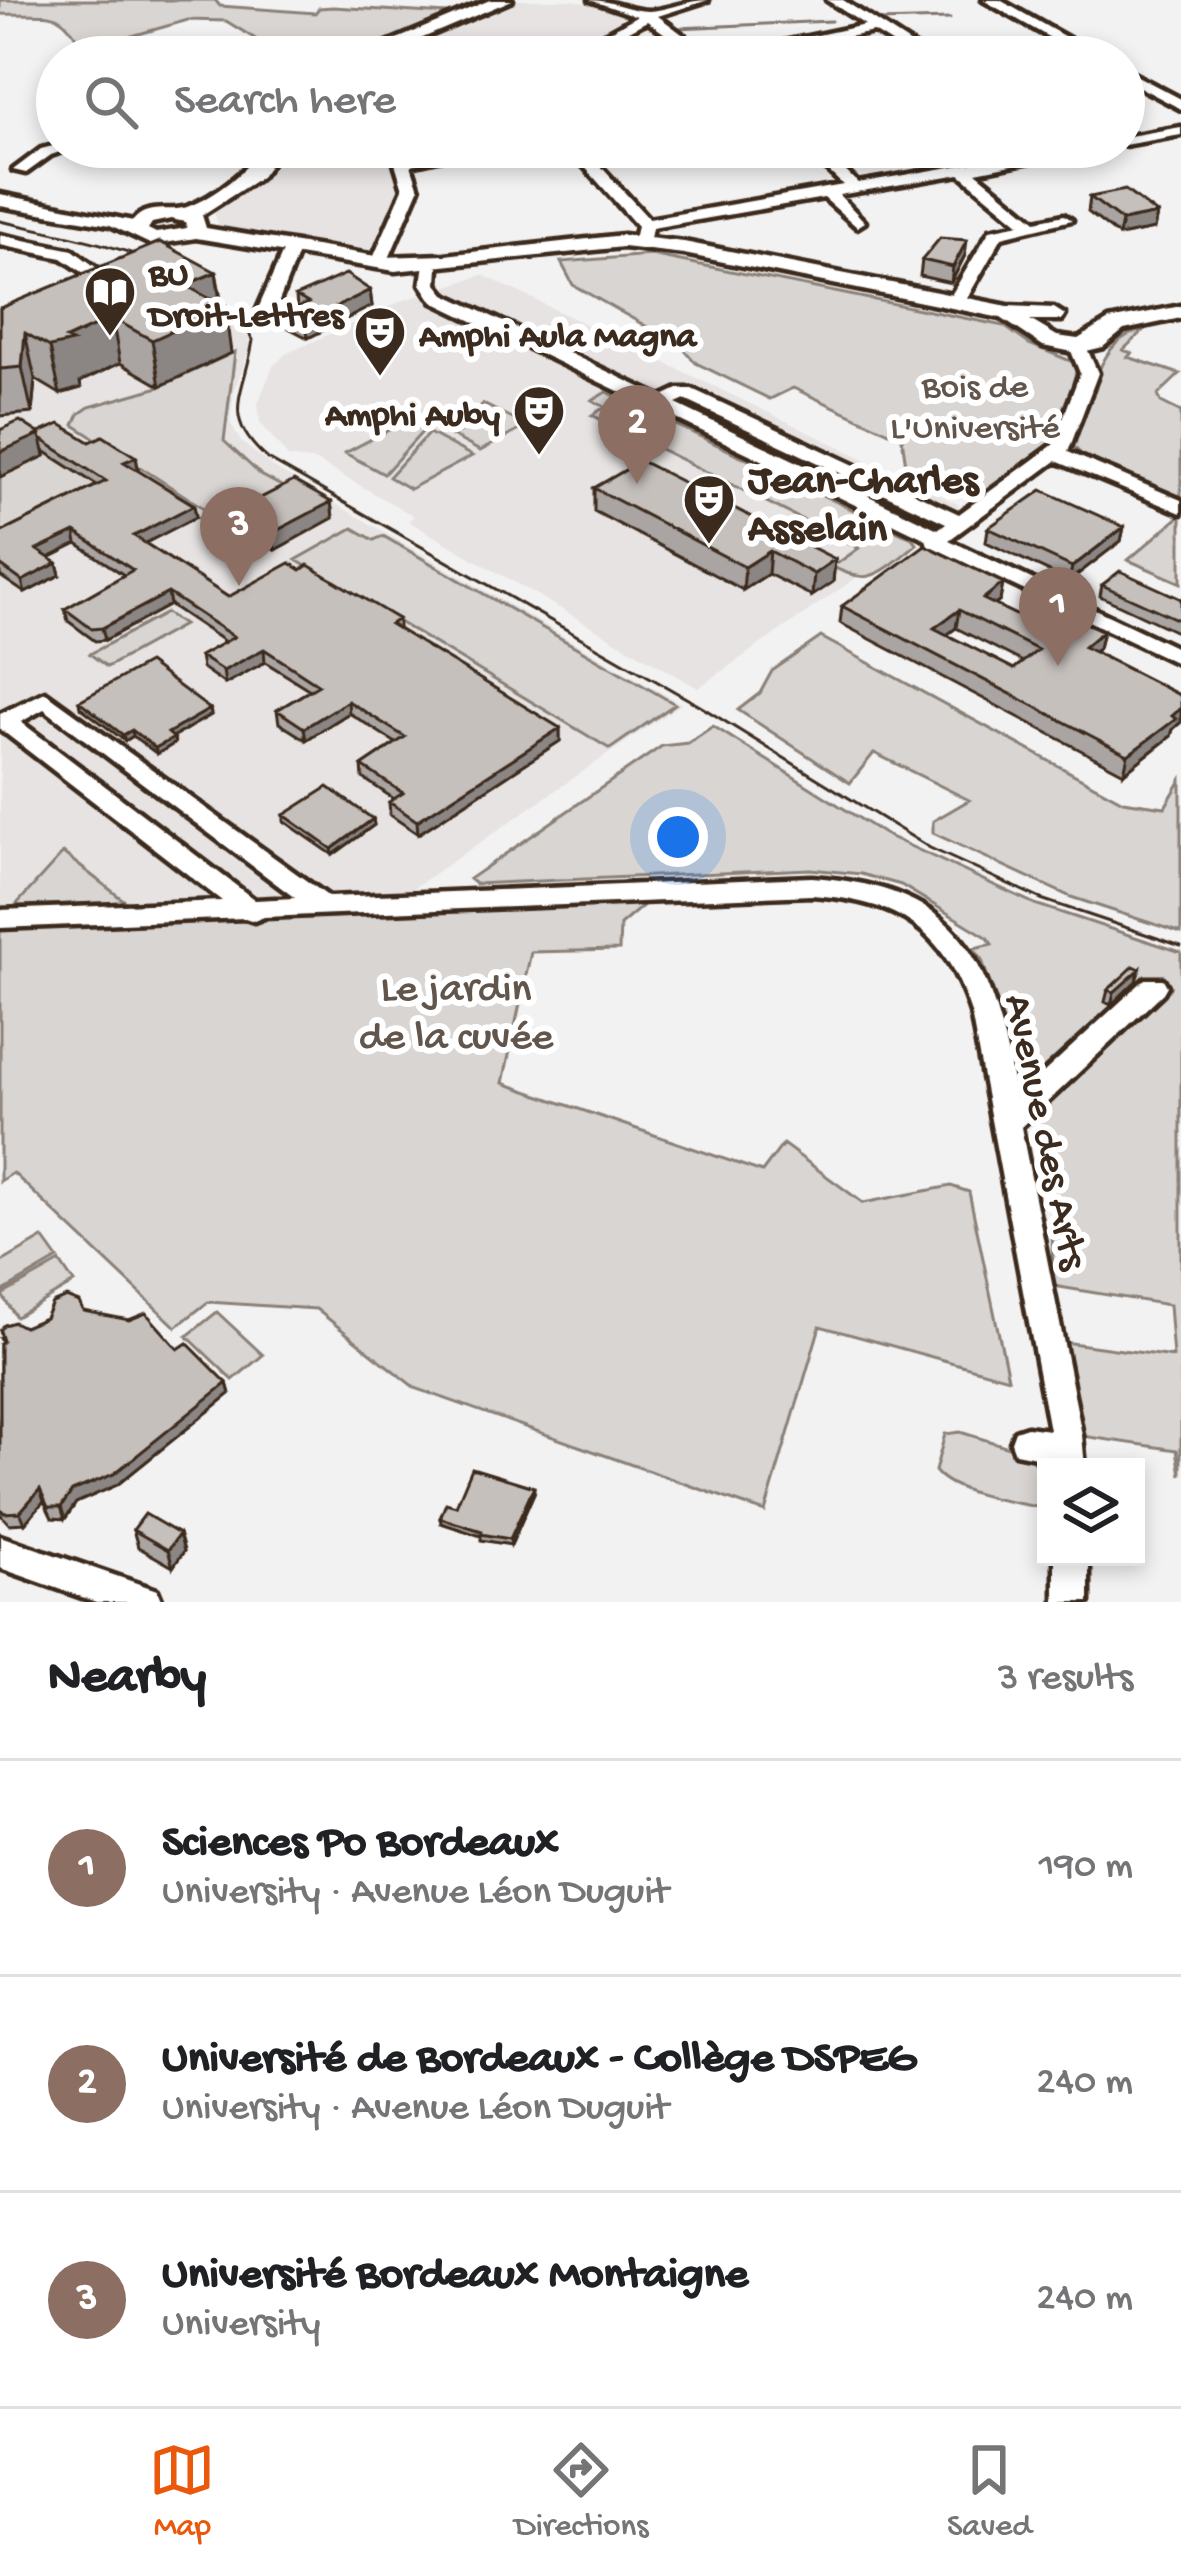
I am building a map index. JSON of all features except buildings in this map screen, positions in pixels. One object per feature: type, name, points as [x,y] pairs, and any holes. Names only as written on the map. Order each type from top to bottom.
[{"type":"main road","points":[[474,14],[495,0]]},
{"type":"main road","points":[[417,36],[504,0]]},
{"type":"main road","points":[[136,241],[170,240],[258,168]]},
{"type":"main road","points":[[0,198],[116,220],[136,241]]},
{"type":"main road","points":[[0,198],[120,216],[154,215],[379,263],[430,267],[648,239],[1047,324],[1124,322],[1181,310]]},
{"type":"main road","points":[[136,241],[140,222],[154,215]]},
{"type":"main road","points":[[379,263],[445,261],[648,239],[1047,324]]},
{"type":"main road","points":[[1047,324],[1051,341],[1078,346],[1095,342],[1091,323]]},
{"type":"street","points":[[597,0],[648,15],[677,36]]},
{"type":"street","points":[[609,36],[648,15],[701,0]]},
{"type":"street","points":[[835,0],[891,36]]},
{"type":"street","points":[[990,0],[1056,36]]},
{"type":"street","points":[[830,36],[877,27]]},
{"type":"street","points":[[1145,85],[1181,105]]},
{"type":"street","points":[[1145,137],[1181,131]]},
{"type":"street","points":[[28,165],[36,161]]},
{"type":"street","points":[[379,263],[411,189],[405,168]]},
{"type":"street","points":[[591,168],[648,239],[829,193],[973,168]]},
{"type":"street","points":[[833,168],[854,188]]},
{"type":"street","points":[[964,170],[1030,224]]},
{"type":"street","points":[[829,193],[857,222]]},
{"type":"street","points":[[956,302],[996,233],[1064,220]]},
{"type":"street","points":[[0,239],[67,254],[93,271]]},
{"type":"street","points":[[267,309],[292,248]]},
{"type":"street","points":[[74,278],[112,264]]},
{"type":"street","points":[[430,267],[429,284],[439,298],[1181,658]]},
{"type":"street","points":[[938,540],[1056,454],[1065,442],[1086,385],[1088,365],[1078,346]]},
{"type":"street","points":[[661,405],[685,393],[962,523]]},
{"type":"street","points":[[1056,454],[1181,507]]},
{"type":"street","points":[[254,912],[3,722],[45,699],[325,907]]},
{"type":"street","points":[[104,795],[143,772]]},
{"type":"street","name":"Avenue des Arts","points":[[0,919],[812,886],[882,897],[935,927],[966,966],[990,1042],[1068,1457]]},
{"type":"street","points":[[1006,1124],[1154,986]]},
{"type":"street","points":[[1027,1442],[1068,1457]]},
{"type":"street","points":[[0,1552],[146,1602]]},
{"type":"street","points":[[1072,1566],[1072,1602]]},
{"type":"shaded area","points":[[515,0],[573,0],[621,14],[623,19],[590,36],[433,36]]},
{"type":"shaded area","points":[[269,168],[399,168],[405,189],[380,251],[371,253],[219,226],[213,210]]},
{"type":"shaded area","points":[[141,262],[240,318],[251,345],[234,391],[230,422],[241,442],[274,468],[681,704],[412,889],[0,907],[0,320]]},
{"type":"shaded area","points":[[483,275],[960,505],[698,688],[408,521],[414,516],[336,472],[316,461],[288,457],[260,422],[258,403],[273,366],[286,354],[404,300]]},
{"type":"green space","points":[[0,0],[215,0],[220,6],[315,13],[333,7],[464,15],[408,36],[251,36],[226,21],[188,20],[132,36],[75,36],[54,16],[0,14]]},
{"type":"green space","name":"Bois de L'Université","points":[[651,255],[1004,326],[1029,344],[1073,362],[1076,371],[1060,440],[982,497],[906,465],[902,438],[793,388],[770,399],[696,363],[681,346],[573,285],[561,262]]},
{"type":"green space","points":[[1143,331],[1123,350],[1132,353],[1128,357],[1180,374],[1158,395],[1161,402],[1181,412],[1181,501],[1087,460],[1074,447],[1105,359],[1127,335]]},
{"type":"green space","points":[[235,352],[224,441],[261,475],[285,488],[231,518],[221,519],[74,425],[89,407],[159,387]]},
{"type":"green space","points":[[607,392],[917,544],[869,576],[834,568],[774,531],[838,563],[859,548],[592,415],[605,407],[592,400]]},
{"type":"green space","points":[[483,404],[527,426],[480,451],[434,426],[439,422],[459,432]]},
{"type":"green space","points":[[406,421],[424,430],[384,474],[345,453]]},
{"type":"green space","points":[[429,433],[472,456],[410,489],[389,477]]},
{"type":"green space","points":[[48,453],[109,493],[0,541],[0,477]]},
{"type":"green space","points":[[1181,515],[1181,583],[1128,560]]},
{"type":"green space","points":[[353,528],[374,540],[383,536],[675,704],[610,749],[296,560]]},
{"type":"green space","points":[[166,613],[183,625],[107,667],[90,654]]},
{"type":"green space","points":[[821,637],[1123,801],[1165,807],[1181,780],[1181,933],[1071,897],[933,833],[933,821],[969,800],[874,753],[850,783],[738,710],[760,693],[772,671]]},
{"type":"green space","points":[[713,726],[884,834],[1035,904],[1181,952],[1181,1475],[1177,1450],[1082,1436],[1064,1342],[1173,1357],[1169,1305],[1053,1286],[1051,1173],[982,960],[974,948],[992,944],[987,937],[901,885],[861,874],[810,869],[475,884],[469,879],[662,746],[688,743]]},
{"type":"green space","points":[[63,853],[126,902],[15,906]]},
{"type":"green space","name":"Le jardin de la cuvée","points":[[646,903],[620,925],[619,950],[531,952],[503,1083],[762,1172],[783,1144],[863,1203],[951,1186],[969,1192],[1008,1378],[820,1326],[765,1512],[415,1388],[316,1309],[208,1302],[176,1327],[13,1173],[0,1181],[0,923]]},
{"type":"green space","points":[[43,1238],[58,1259],[0,1293],[0,1263]]},
{"type":"green space","points":[[60,1262],[74,1283],[16,1317],[2,1295]]},
{"type":"green space","points":[[217,1312],[263,1355],[233,1380],[187,1336]]},
{"type":"green space","points":[[960,1432],[1025,1452],[1037,1465],[1037,1507],[985,1496],[943,1479],[935,1471],[945,1434]]},
{"type":"waterway","points":[[878,21],[950,19]]},
{"type":"waterway","points":[[677,28],[831,21]]},
{"type":"tram line","points":[[0,221],[141,257],[206,289],[232,312],[253,340],[239,417],[243,430],[268,459],[700,706],[930,848],[1041,899],[1181,946]]},
{"type":"place","name":"BU Droit-Lettres","points":[[110,338]]},
{"type":"place","name":"Amphi Aula Magna","points":[[380,378]]},
{"type":"place","name":"Amphi Auby","points":[[539,457]]},
{"type":"place","name":"Université de Bordeaux - Collège DSPEG","points":[[637,484]]},
{"type":"place","name":"Jean-Charles Asselain","points":[[709,546]]},
{"type":"place","name":"Université Bordeaux Montaigne","points":[[239,586]]},
{"type":"place","name":"Sciences Po Bordeaux","points":[[1058,666]]}]
